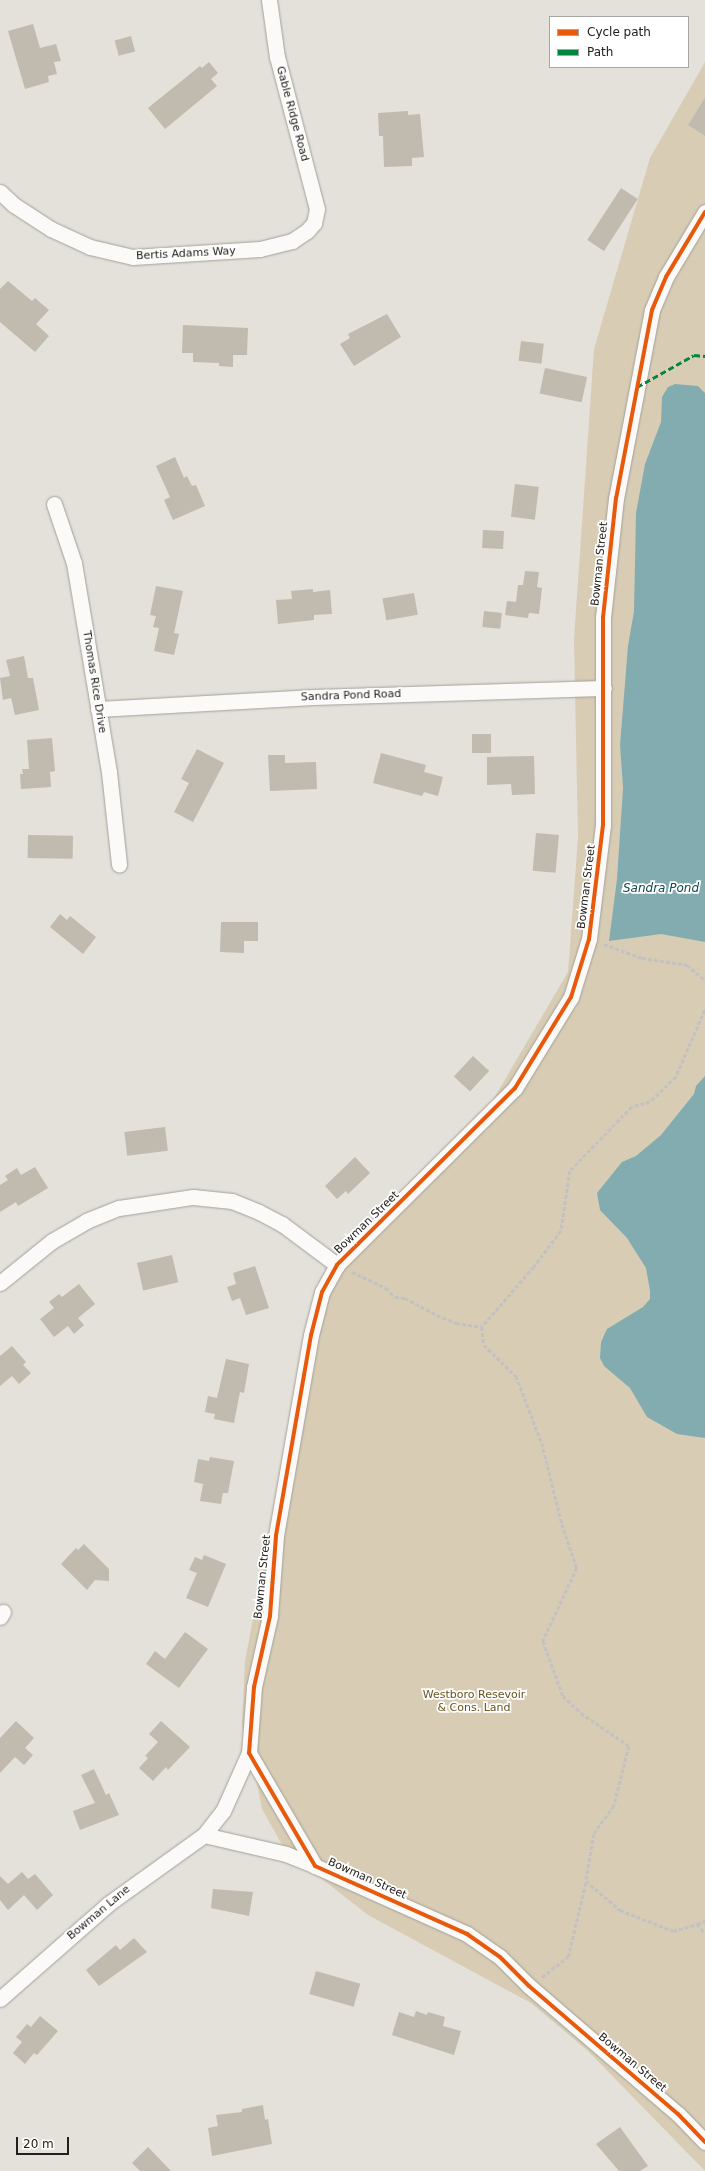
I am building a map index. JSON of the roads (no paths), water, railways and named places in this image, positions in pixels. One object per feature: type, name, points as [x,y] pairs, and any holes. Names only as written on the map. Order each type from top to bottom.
[{"type":"street","name":"Gable Ridge Road","points":[[270,0],[277,57],[317,209],[311,226]]},
{"type":"street","name":"Bertis Adams Way","points":[[0,192],[14,205],[51,229],[90,247],[133,257],[260,249],[292,241],[311,226]]},
{"type":"street","name":"Bowman Street","points":[[705,212],[666,277],[652,310],[628,431],[609,549],[603,617],[603,825],[589,939],[572,997],[515,1088],[337,1265],[322,1292],[311,1335],[276,1536],[270,1616],[254,1687],[249,1753],[315,1866],[467,1934],[500,1957],[529,1986],[678,2114],[705,2142]]},
{"type":"street","name":"Thomas Rice Drive","points":[[54,504],[74,563],[109,772],[119,864]]},
{"type":"street","name":"Sandra Pond Road","points":[[98,709],[314,696],[604,688]]},
{"type":"street","points":[[0,1283],[52,1241],[86,1221],[118,1208],[193,1197],[232,1201],[259,1212],[282,1224],[337,1265]]},
{"type":"street","name":"Bowman Lane","points":[[0,1999],[108,1904],[204,1835],[223,1811],[249,1753]]},
{"type":"street","points":[[204,1835],[286,1854],[315,1866]]},
{"type":"water","name":"Sandra Pond","points":[[675,384],[698,386],[705,393],[705,942],[661,934],[609,941],[617,879],[623,788],[620,745],[628,646],[634,611],[636,513],[645,464],[661,422],[662,397],[668,387]]},
{"type":"water","points":[[705,1076],[705,1438],[677,1434],[647,1417],[630,1388],[604,1366],[600,1358],[601,1342],[607,1329],[643,1307],[650,1299],[650,1291],[646,1268],[627,1238],[600,1210],[597,1193],[622,1162],[636,1156],[661,1135],[694,1094],[696,1086]]},
{"type":"park label","name":"Westboro Resevoir & Cons. Land","points":[[474,1702]]}]
